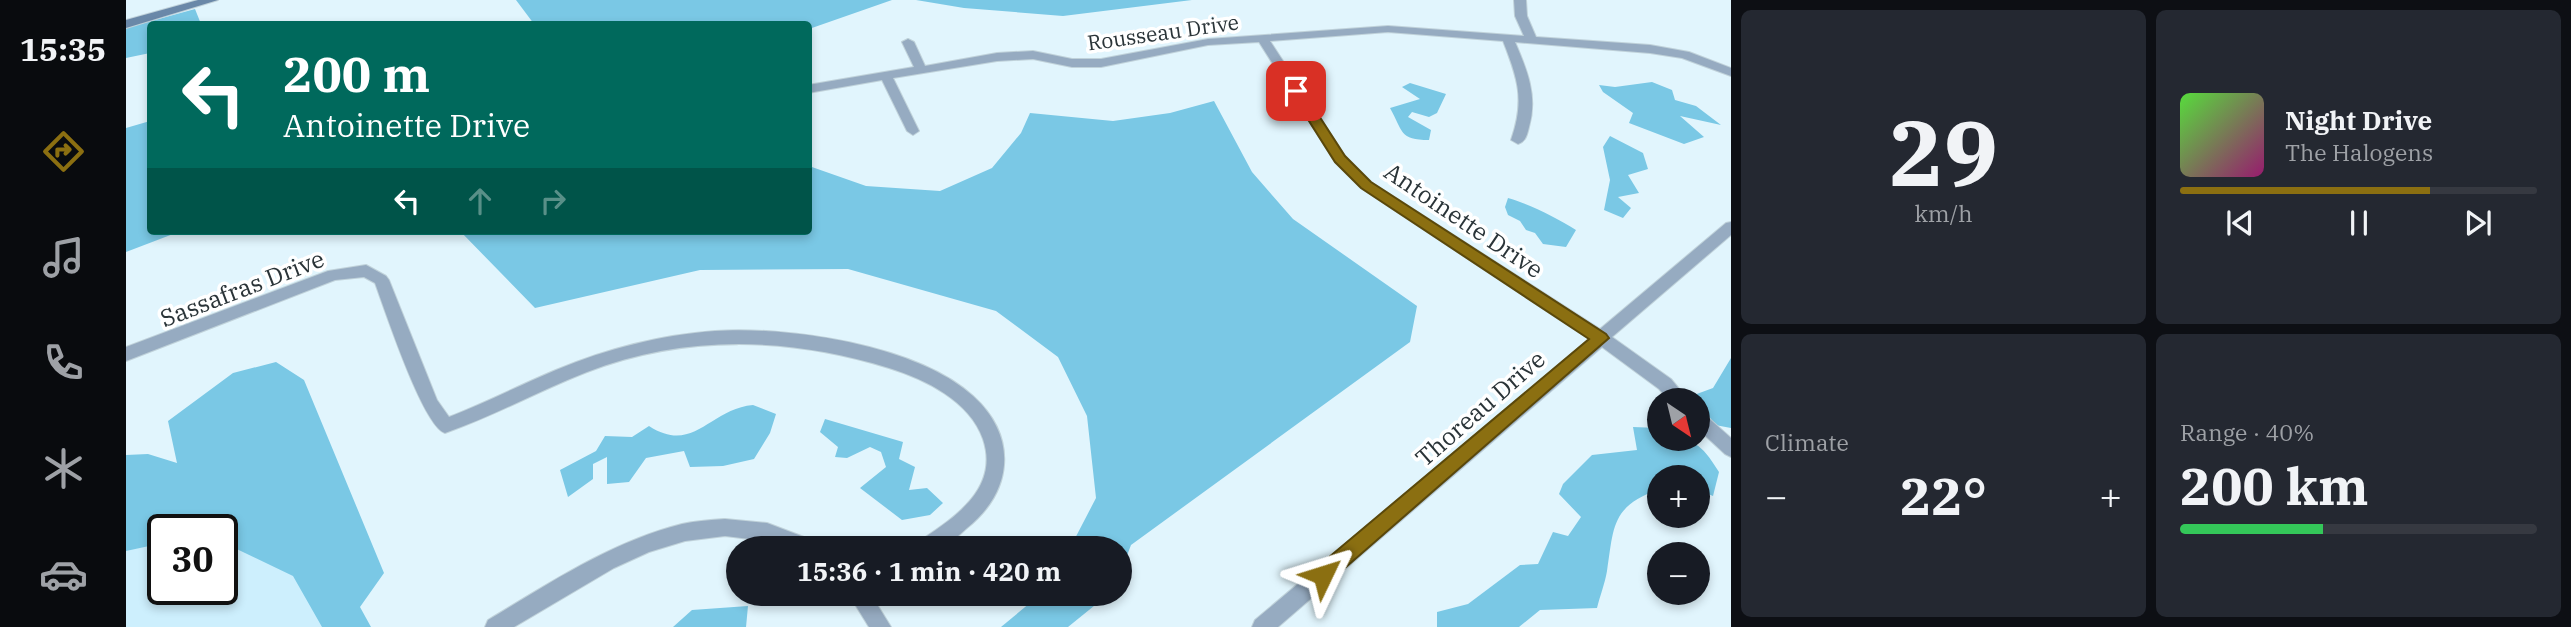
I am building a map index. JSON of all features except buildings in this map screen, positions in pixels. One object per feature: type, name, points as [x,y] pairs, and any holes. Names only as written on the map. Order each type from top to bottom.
[{"type":"main road","points":[[126,24],[212,0]]},
{"type":"street","points":[[1520,0],[1521,16],[1531,38]]},
{"type":"street","name":"Rousseau Drive","points":[[812,88],[921,69],[1033,55],[1072,63],[1101,64],[1208,42],[1388,29],[1531,38],[1662,51],[1703,61],[1731,72]]},
{"type":"street","points":[[1507,38],[1525,80],[1529,97],[1518,140]]},
{"type":"street","name":"Antoinette Drive","points":[[1263,39],[1340,159],[1366,185],[1601,338],[1646,369],[1667,388]]},
{"type":"street","points":[[908,42],[921,69]]},
{"type":"street","points":[[886,76],[913,131]]},
{"type":"street","name":"Thoreau Drive","points":[[1262,627],[1731,226]]},
{"type":"street","name":"Sassafras Drive","points":[[126,354],[332,275],[366,271],[381,280],[430,403],[445,426],[601,360],[670,344],[743,334],[800,338],[855,350],[908,367],[960,394],[987,423],[995,446],[997,474],[982,505],[941,536]]},
{"type":"street","points":[[1710,430],[1731,449]]},
{"type":"street","points":[[495,627],[521,620],[617,557],[674,533],[723,525],[750,527],[787,536]]},
{"type":"street","points":[[868,606],[881,627]]},
{"type":"shaded area","points":[[516,0],[892,0],[812,28],[812,21],[532,21]]},
{"type":"shaded area","points":[[916,0],[1192,0],[1063,16],[964,8]]},
{"type":"shaded area","points":[[195,9],[200,21],[151,21]]},
{"type":"shaded area","points":[[147,22],[147,54],[126,58],[126,28]]},
{"type":"shaded area","points":[[1652,82],[1672,90],[1675,100],[1696,106],[1721,125],[1680,116],[1704,137],[1684,144],[1629,123],[1633,113],[1603,92],[1599,85],[1615,87]]},
{"type":"shaded area","points":[[1410,83],[1446,94],[1437,113],[1429,117],[1412,112],[1408,117],[1431,130],[1429,140],[1419,140],[1403,133],[1390,108],[1420,99],[1402,87]]},
{"type":"shaded area","points":[[1214,101],[1252,172],[1293,219],[1417,306],[1410,342],[1132,544],[1132,536],[1076,536],[1096,498],[1087,416],[1058,357],[996,311],[848,269],[700,270],[535,308],[464,235],[812,235],[812,167],[866,186],[940,191],[992,168],[1021,133],[1030,113],[1113,121],[1170,113]]},
{"type":"shaded area","points":[[147,122],[147,235],[171,235],[126,252],[126,128]]},
{"type":"shaded area","points":[[1610,136],[1643,153],[1648,169],[1628,175],[1639,193],[1618,197],[1631,208],[1623,218],[1604,210],[1610,180],[1603,147]]},
{"type":"shaded area","points":[[1508,198],[1543,212],[1576,230],[1566,247],[1543,244],[1535,233],[1526,230],[1520,221],[1508,215],[1505,207]]},
{"type":"shaded area","points":[[1731,358],[1731,428],[1715,425],[1710,418],[1710,389]]},
{"type":"shaded area","points":[[276,362],[304,380],[384,573],[360,607],[371,627],[322,627],[293,576],[238,550],[238,514],[147,514],[147,546],[126,551],[126,455],[148,454],[177,463],[168,421],[233,373]]},
{"type":"shaded area","points":[[753,405],[776,414],[770,433],[754,459],[723,466],[690,467],[684,451],[646,458],[629,482],[607,484],[607,457],[593,464],[593,479],[568,497],[560,470],[596,451],[605,436],[632,437],[649,426],[665,434],[678,436],[701,428],[738,408]]},
{"type":"shaded area","points":[[825,419],[903,442],[899,459],[915,467],[909,490],[927,488],[943,503],[930,515],[902,520],[860,488],[886,467],[881,452],[870,447],[847,458],[835,457],[838,447],[820,432]]},
{"type":"shaded area","points":[[1633,427],[1647,428],[1647,452],[1705,452],[1719,472],[1713,496],[1710,495],[1710,465],[1647,465],[1647,494],[1623,511],[1614,530],[1597,608],[1540,610],[1519,627],[1437,627],[1437,612],[1468,604],[1520,565],[1538,564],[1553,532],[1568,536],[1581,517],[1559,494],[1563,484],[1592,455],[1637,450]]},
{"type":"shaded area","points":[[262,504],[359,627],[126,627],[126,524],[147,521],[147,605],[238,605],[238,514],[194,514]]},
{"type":"shaded area","points":[[748,606],[746,627],[673,627],[692,610]]},
{"type":"shaded area","points":[[1026,606],[1094,606],[1068,627],[1001,627]]},
{"type":"route","points":[[1296,91],[1340,159],[1366,185],[1394,206],[1601,338],[1323,575]]}]
